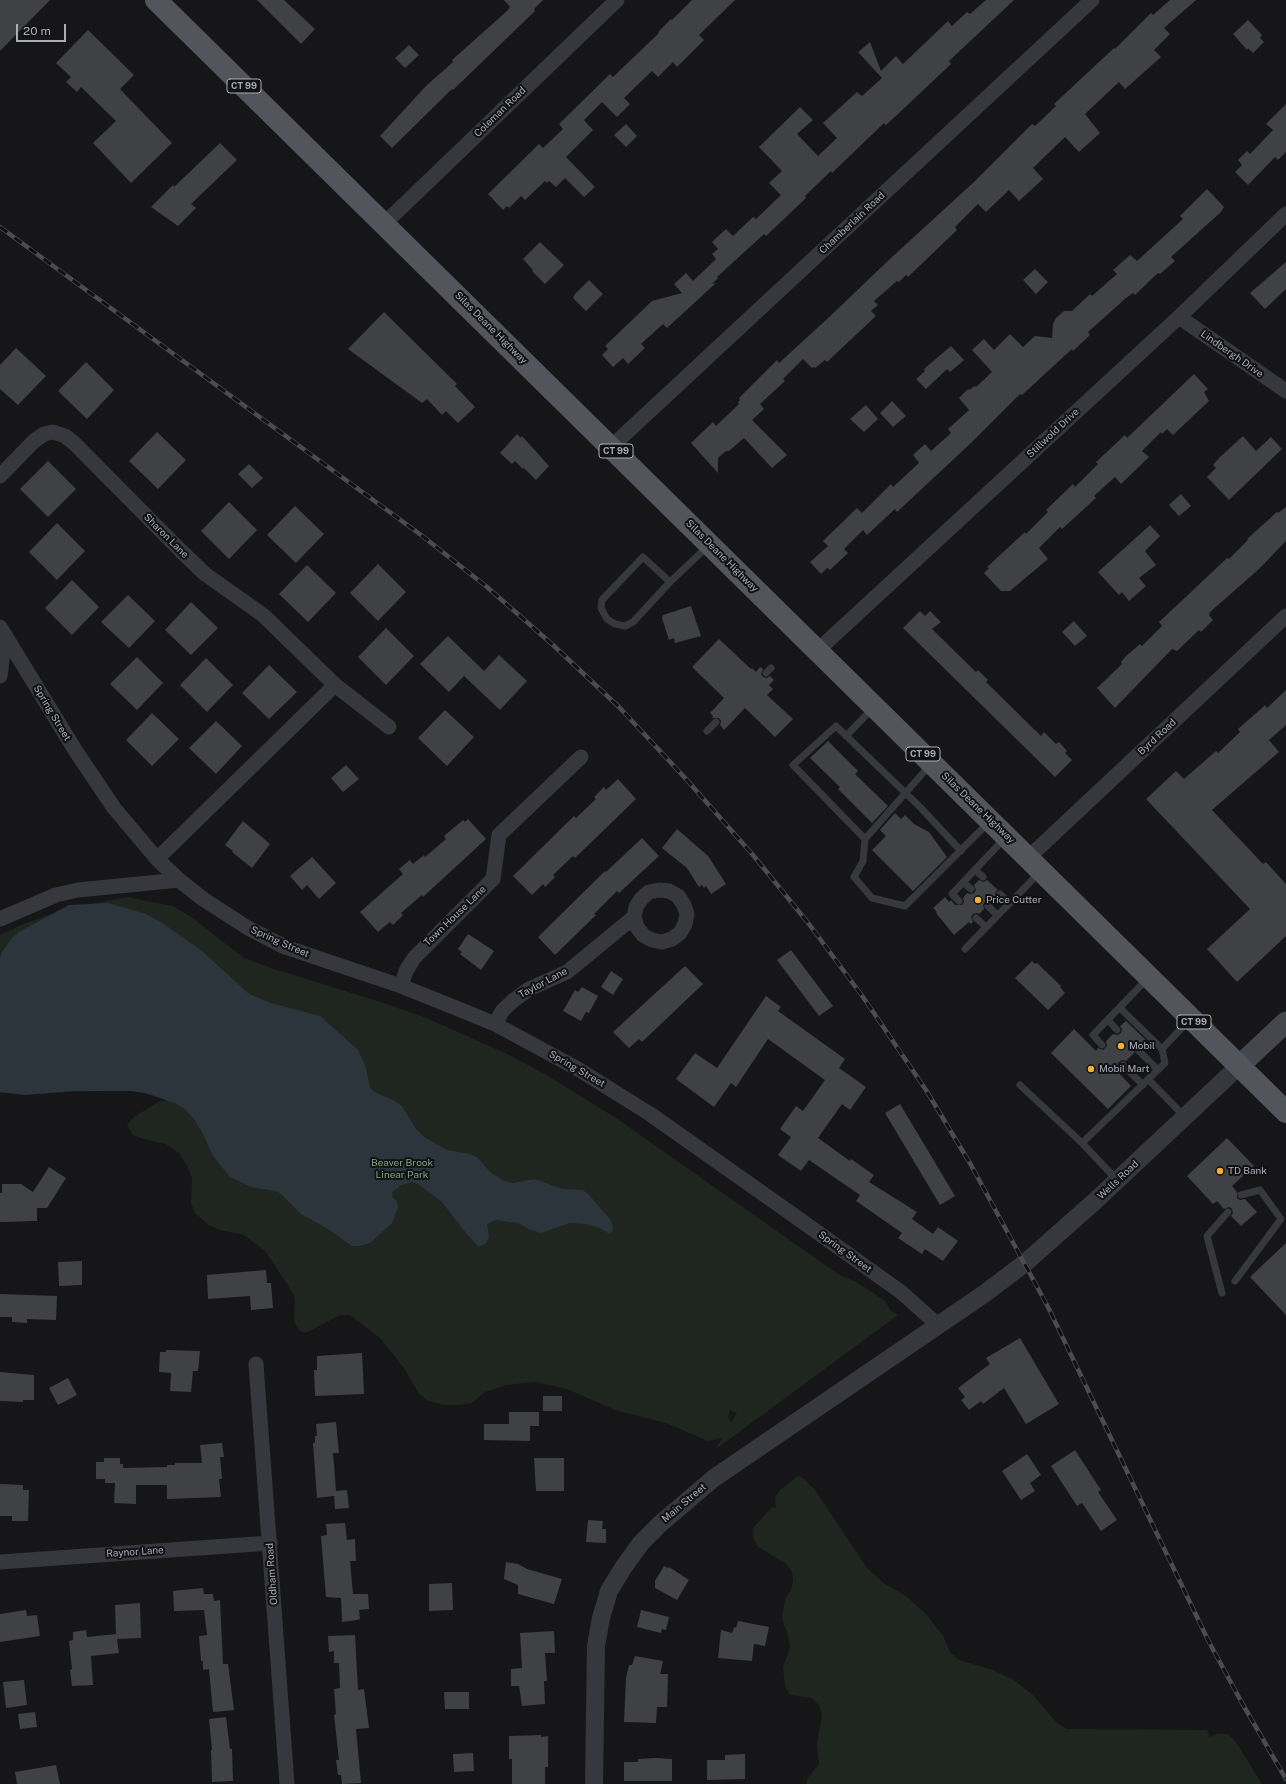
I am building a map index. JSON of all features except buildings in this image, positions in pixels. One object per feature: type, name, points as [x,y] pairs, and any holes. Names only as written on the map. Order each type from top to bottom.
[{"type":"main road","name":"Silas Deane Highway","points":[[164,2],[384,224],[1286,1112]]},
{"type":"main road","name":"Wells Road","points":[[1239,1066],[1286,1022]]},
{"type":"street","name":"Coleman Road","points":[[384,224],[617,0]]},
{"type":"street","name":"Chamberlain Road","points":[[611,447],[1092,0]]},
{"type":"street","name":"Stillwold Drive","points":[[818,650],[1179,317],[1286,214]]},
{"type":"street","name":"Lindbergh Drive","points":[[1179,317],[1286,391]]},
{"type":"street","name":"Sharon Lane","points":[[0,476],[34,441],[44,434],[53,432],[65,436],[74,443],[205,574],[263,615],[335,685],[389,726]]},
{"type":"street","name":"Byrd Road","points":[[1034,864],[1286,616]]},
{"type":"street","name":"Spring Street","points":[[0,676],[3,632]]},
{"type":"street","name":"Spring Street","points":[[3,632],[94,780],[114,808],[157,859],[179,880],[224,914],[285,947],[401,986],[495,1024],[578,1069],[650,1114],[901,1292],[938,1325]]},
{"type":"street","points":[[157,859],[335,685]]},
{"type":"street","name":"Town House Lane","points":[[401,986],[406,971],[414,958],[493,879],[499,835],[580,757]]},
{"type":"street","points":[[0,919],[56,895],[78,890],[179,880]]},
{"type":"street","name":"Taylor Lane","points":[[495,1024],[503,1010],[514,1000],[529,989],[567,972],[634,917]]},
{"type":"street","name":"Wells Road","points":[[938,1325],[1025,1263],[1117,1180],[1239,1066]]},
{"type":"street","name":"Main Street","points":[[594,1784],[596,1646],[601,1618],[609,1591],[622,1568],[641,1543],[660,1524],[714,1478],[938,1325]]},
{"type":"street","name":"Oldham Road","points":[[256,1364],[287,1784]]},
{"type":"street","name":"Raynor Lane","points":[[0,1562],[270,1543]]},
{"type":"lane","points":[[670,582],[643,557],[602,600],[601,608],[607,619],[615,624],[625,626],[633,622],[670,582],[710,544]]},
{"type":"lane","points":[[846,736],[874,706]]},
{"type":"lane","points":[[707,731],[716,722]]},
{"type":"lane","points":[[865,839],[793,765],[836,726],[921,808],[961,851]]},
{"type":"lane","points":[[932,763],[865,839],[863,861],[854,877],[872,898],[905,906],[991,821]]},
{"type":"lane","points":[[959,901],[952,894],[1007,837]]},
{"type":"lane","points":[[965,949],[1009,903],[1034,864]]},
{"type":"lane","points":[[975,870],[983,877]]},
{"type":"lane","points":[[963,882],[971,889]]},
{"type":"lane","points":[[1000,894],[1009,903]]},
{"type":"lane","points":[[988,906],[997,915]]},
{"type":"lane","points":[[976,918],[986,927]]},
{"type":"lane","points":[[1102,1045],[1093,1035],[1149,977]]},
{"type":"lane","points":[[1082,1143],[1165,1063],[1162,1049],[1120,1008]]},
{"type":"lane","points":[[1162,1049],[1191,1019]]},
{"type":"lane","points":[[1108,1020],[1117,1030]]},
{"type":"lane","points":[[1138,1050],[1158,1070]]},
{"type":"lane","points":[[1123,1065],[1184,1116]]},
{"type":"lane","points":[[1020,1085],[1082,1143],[1117,1180]]},
{"type":"lane","points":[[1235,1281],[1281,1218],[1260,1190],[1241,1195]]},
{"type":"lane","points":[[1222,1293],[1207,1236],[1228,1212]]},
{"type":"green space","name":"Beaver Brook Linear Park","points":[[128,897],[172,906],[190,916],[244,958],[426,1018],[505,1053],[543,1073],[616,1118],[838,1274],[856,1282],[875,1294],[885,1301],[891,1311],[898,1315],[716,1449],[722,1438],[708,1441],[666,1423],[615,1410],[567,1389],[535,1382],[506,1385],[485,1392],[472,1403],[460,1405],[443,1405],[426,1400],[418,1392],[404,1368],[380,1338],[350,1315],[340,1315],[306,1333],[300,1331],[294,1322],[295,1299],[293,1293],[265,1251],[244,1235],[220,1230],[209,1225],[195,1213],[191,1203],[192,1178],[180,1154],[166,1144],[133,1135],[127,1125],[134,1117],[158,1102],[167,1100],[162,1090],[0,1093],[0,935],[48,915],[91,904]],"holes":[[[730,1410],[737,1413],[731,1423],[728,1416]]]},
{"type":"green space","points":[[798,1476],[803,1478],[815,1490],[867,1568],[885,1584],[906,1596],[926,1614],[943,1636],[950,1652],[959,1660],[993,1670],[1014,1680],[1033,1695],[1056,1722],[1067,1729],[1207,1730],[1210,1737],[1217,1734],[1228,1734],[1236,1742],[1262,1784],[806,1784],[807,1779],[819,1764],[817,1744],[822,1715],[819,1705],[811,1698],[790,1695],[785,1687],[783,1667],[790,1648],[789,1638],[782,1619],[785,1599],[791,1590],[793,1581],[792,1571],[785,1563],[758,1547],[753,1538],[753,1528],[772,1507],[776,1508],[775,1497],[780,1490]]},
{"type":"shaded area","points":[[108,903],[146,914],[161,922],[202,951],[249,994],[271,1003],[320,1016],[358,1050],[365,1065],[370,1087],[374,1092],[395,1101],[402,1106],[416,1129],[424,1137],[447,1150],[470,1154],[478,1158],[490,1172],[504,1181],[512,1183],[535,1179],[562,1189],[583,1190],[610,1219],[613,1227],[612,1232],[608,1233],[600,1228],[585,1224],[570,1223],[541,1233],[518,1223],[495,1220],[487,1224],[489,1237],[486,1243],[478,1246],[441,1201],[418,1184],[412,1182],[401,1185],[392,1192],[393,1198],[397,1201],[398,1207],[392,1223],[370,1243],[352,1246],[328,1229],[301,1214],[280,1193],[251,1187],[230,1177],[213,1156],[194,1119],[185,1109],[175,1103],[145,1093],[130,1091],[74,1091],[25,1095],[0,1092],[0,959],[2,952],[13,937],[19,932],[69,905]]},
{"type":"railway","points":[[0,227],[421,535],[487,587],[553,645],[619,707],[686,779],[753,855],[809,924],[863,997],[926,1090],[971,1165],[1048,1307],[1209,1642],[1286,1779]]},
{"type":"place","name":"Price Cutter","points":[[978,900]]},
{"type":"place","name":"Mobil","points":[[1121,1046]]},
{"type":"place","name":"Mobil Mart","points":[[1091,1069]]},
{"type":"place","name":"TD Bank","points":[[1220,1171]]}]
